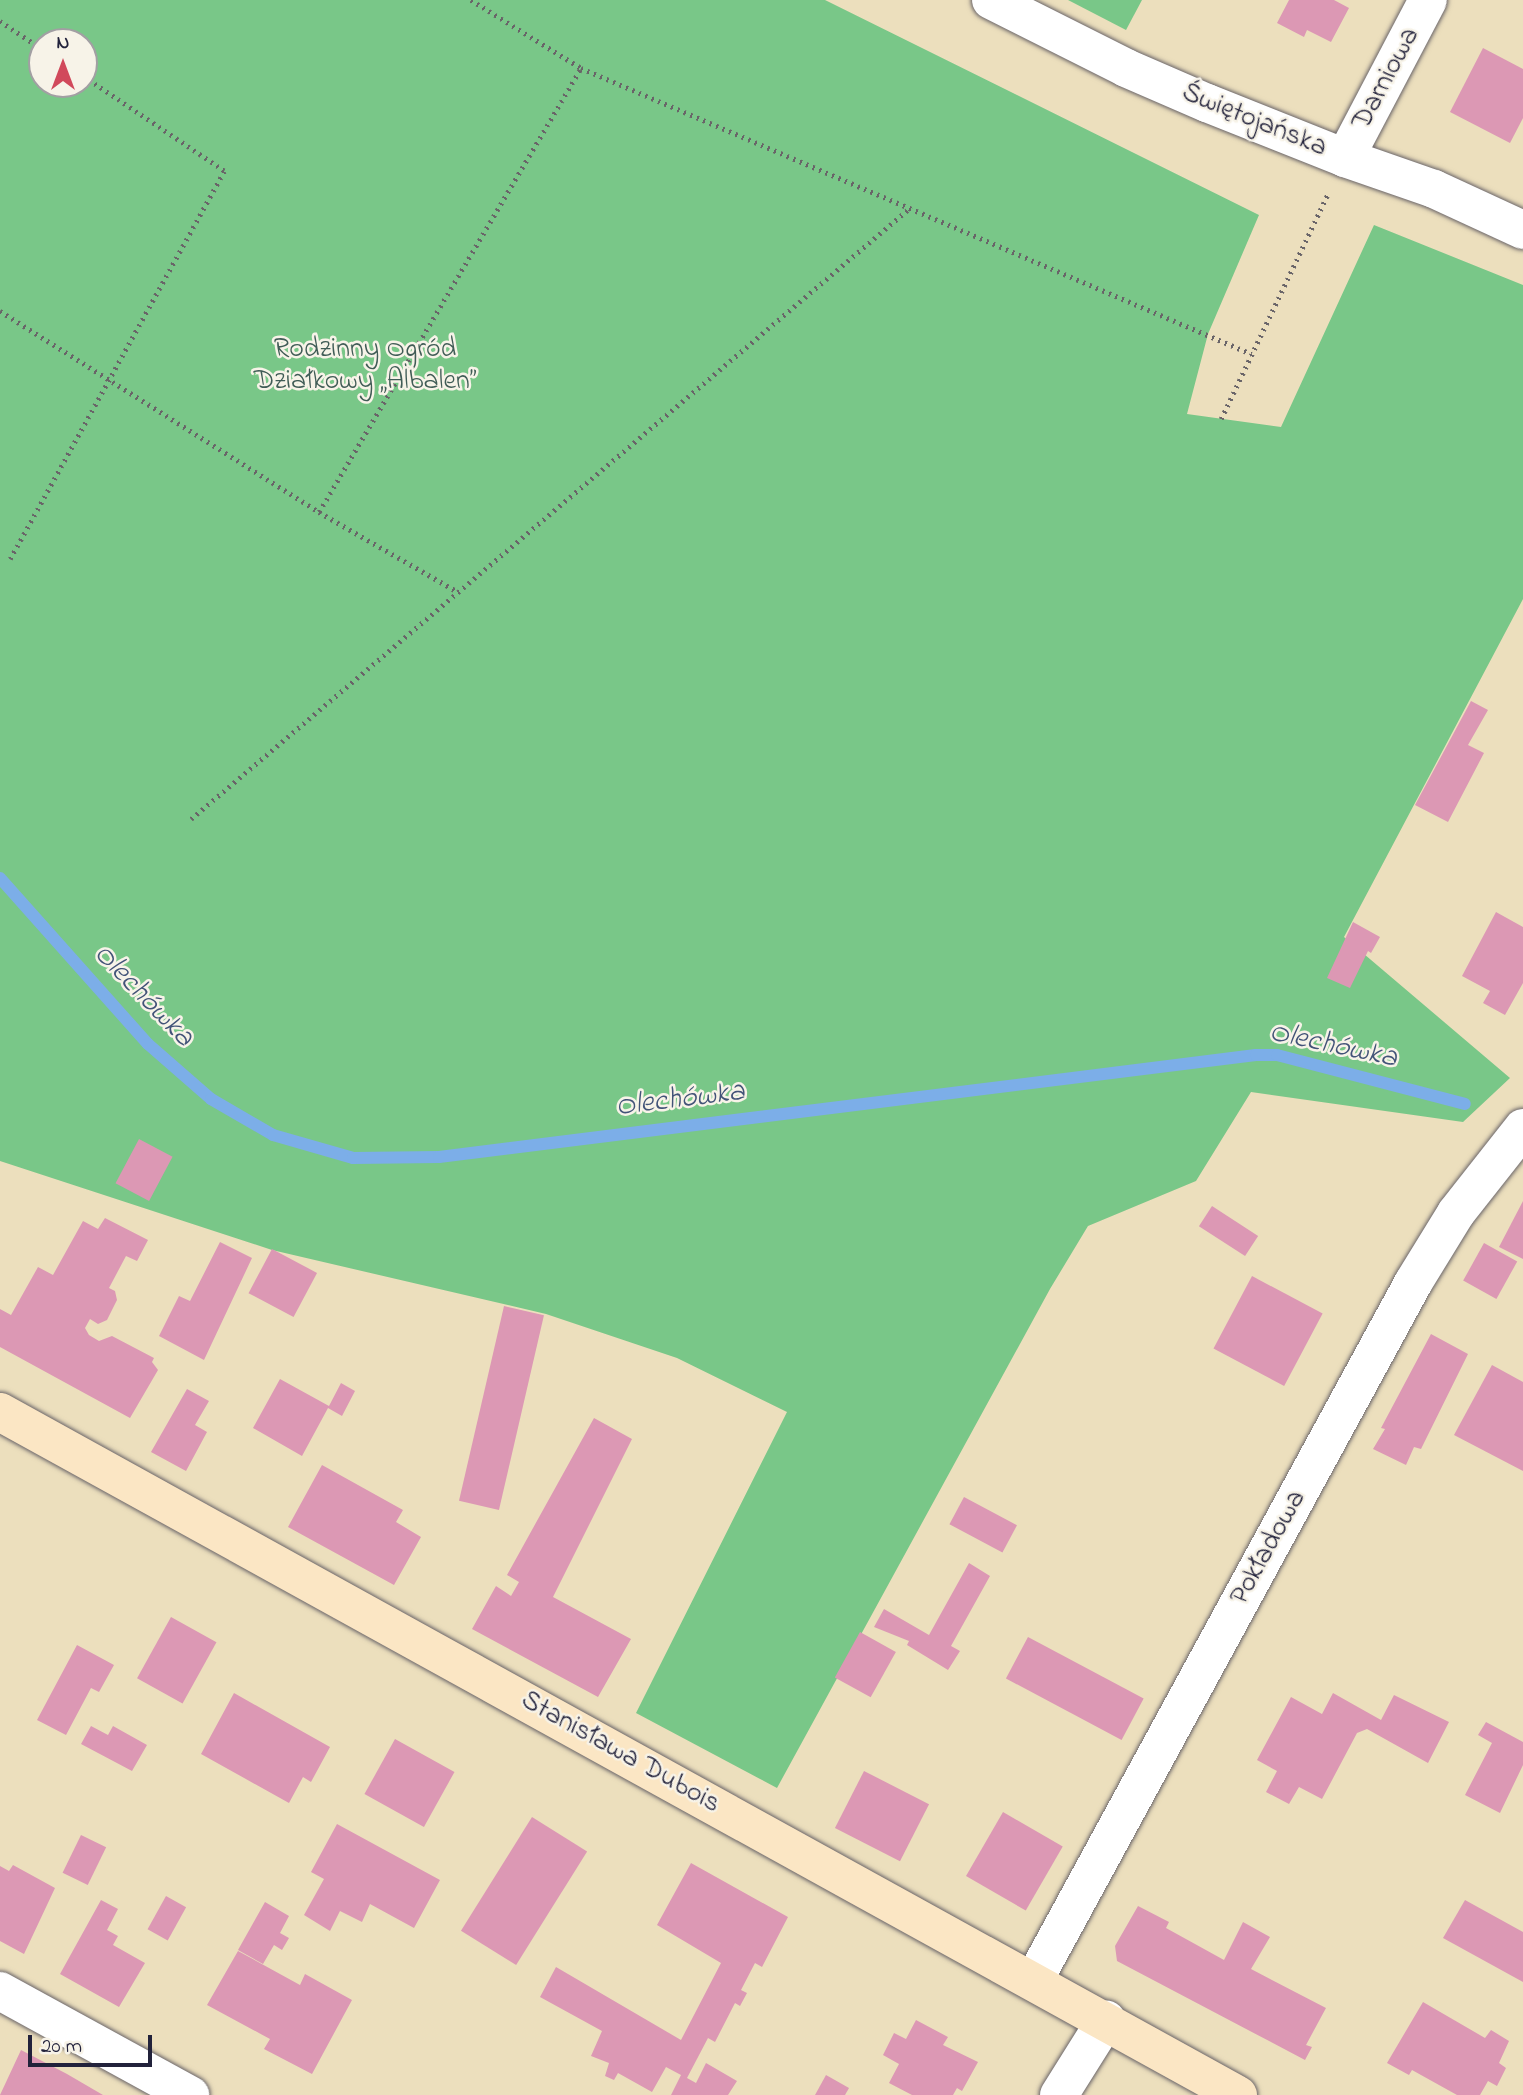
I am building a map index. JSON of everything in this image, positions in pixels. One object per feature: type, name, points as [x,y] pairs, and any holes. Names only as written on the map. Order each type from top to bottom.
[{"type":"street","name":"Świętojańska","points":[[991,0],[1126,68],[1345,158],[1434,189],[1523,230]]},
{"type":"street","name":"Darniowa","points":[[1345,158],[1428,0]]},
{"type":"street","name":"Pokładowa","points":[[1034,1980],[1413,1283],[1456,1213],[1523,1128]]},
{"type":"street","name":"Stanisława Dubois","points":[[0,1412],[1034,1980],[1238,2095]]},
{"type":"street","points":[[0,1991],[190,2095]]},
{"type":"street","points":[[1059,2095],[1106,2020]]},
{"type":"path","points":[[471,0],[581,68],[1252,354]]},
{"type":"path","points":[[0,21],[28,40]]},
{"type":"path","points":[[319,512],[581,68]]},
{"type":"path","points":[[10,559],[224,171],[98,86]]},
{"type":"path","points":[[1221,419],[1345,158]]},
{"type":"path","points":[[191,819],[911,208]]},
{"type":"path","points":[[0,311],[319,512],[458,592]]},
{"type":"green space","name":"Rodzinny Ogród Działkowy „Albalen”","points":[[0,0],[825,0],[1259,215],[1208,334],[1187,414],[1281,427],[1374,225],[1523,285],[1523,599],[1344,937],[1510,1078],[1463,1122],[1251,1092],[1196,1181],[1088,1226],[1050,1289],[777,1788],[636,1713],[787,1412],[677,1358],[546,1314],[272,1250],[0,1161]]},
{"type":"green space","points":[[1068,0],[1142,0],[1126,30]]},
{"type":"building","points":[[1289,0],[1334,0],[1349,8],[1331,42],[1307,30],[1304,37],[1277,23]]},
{"type":"building","points":[[1483,48],[1523,69],[1523,118],[1510,143],[1450,112]]},
{"type":"building","points":[[1471,701],[1488,710],[1468,745],[1484,753],[1448,822],[1415,805]]},
{"type":"building","points":[[1496,912],[1523,927],[1523,983],[1505,1015],[1483,1003],[1490,991],[1462,976]]},
{"type":"building","points":[[1353,922],[1380,937],[1371,953],[1368,951],[1350,988],[1327,978]]},
{"type":"building","points":[[139,1139],[173,1157],[149,1201],[116,1183]]},
{"type":"building","points":[[1523,1201],[1523,1259],[1499,1247]]},
{"type":"building","points":[[1212,1206],[1258,1236],[1245,1256],[1199,1226]]},
{"type":"building","points":[[105,1218],[148,1240],[137,1261],[126,1256],[109,1288],[115,1291],[117,1300],[107,1320],[98,1324],[90,1319],[85,1328],[89,1335],[99,1341],[112,1336],[154,1358],[152,1362],[158,1370],[130,1418],[0,1347],[0,1309],[11,1315],[38,1267],[53,1275],[83,1221],[98,1229]]},
{"type":"building","points":[[220,1242],[252,1258],[204,1360],[159,1336],[179,1296],[190,1301]]},
{"type":"building","points":[[1484,1243],[1517,1261],[1496,1299],[1463,1281]]},
{"type":"building","points":[[272,1249],[317,1273],[294,1317],[249,1293]]},
{"type":"building","points":[[1252,1276],[1323,1314],[1284,1386],[1214,1348]]},
{"type":"building","points":[[504,1306],[544,1315],[499,1510],[459,1501]]},
{"type":"building","points":[[1431,1334],[1468,1354],[1421,1449],[1414,1447],[1406,1465],[1373,1449],[1385,1429],[1381,1428]]},
{"type":"building","points":[[1492,1365],[1523,1382],[1523,1471],[1454,1435]]},
{"type":"building","points":[[280,1379],[329,1406],[341,1383],[355,1391],[342,1416],[328,1408],[302,1456],[253,1428]]},
{"type":"building","points":[[187,1389],[209,1401],[195,1425],[207,1432],[186,1471],[151,1452]]},
{"type":"building","points":[[594,1418],[632,1439],[553,1597],[631,1639],[598,1697],[472,1629],[496,1586],[511,1596],[519,1582],[507,1575]]},
{"type":"building","points":[[322,1465],[403,1510],[396,1522],[421,1537],[394,1585],[288,1527]]},
{"type":"building","points":[[964,1497],[1017,1525],[1002,1553],[949,1524]]},
{"type":"building","points":[[969,1563],[990,1576],[951,1646],[960,1651],[948,1670],[907,1645],[909,1641],[874,1627],[884,1609],[929,1635]]},
{"type":"building","points":[[171,1617],[216,1642],[183,1703],[137,1678]]},
{"type":"building","points":[[860,1632],[896,1652],[871,1697],[835,1677]]},
{"type":"building","points":[[1028,1637],[1144,1699],[1122,1740],[1006,1678]]},
{"type":"building","points":[[77,1645],[114,1665],[99,1692],[91,1688],[66,1735],[37,1720]]},
{"type":"building","points":[[234,1693],[330,1747],[311,1782],[303,1777],[289,1803],[201,1754]]},
{"type":"building","points":[[1333,1693],[1381,1720],[1394,1695],[1449,1722],[1428,1763],[1367,1729],[1357,1733],[1322,1799],[1299,1787],[1289,1804],[1266,1792],[1277,1771],[1257,1760],[1291,1697],[1322,1714]]},
{"type":"building","points":[[1486,1722],[1523,1742],[1523,1765],[1500,1813],[1465,1795],[1492,1743],[1478,1735]]},
{"type":"building","points":[[91,1726],[108,1735],[113,1726],[147,1745],[132,1771],[81,1744]]},
{"type":"building","points":[[395,1739],[454,1772],[424,1827],[364,1794]]},
{"type":"building","points":[[864,1771],[929,1804],[900,1861],[835,1828]]},
{"type":"building","points":[[1003,1812],[1063,1846],[1026,1911],[966,1876]]},
{"type":"building","points":[[532,1817],[587,1851],[516,1965],[461,1931]]},
{"type":"building","points":[[337,1824],[440,1880],[414,1928],[370,1904],[362,1922],[340,1911],[330,1931],[304,1915],[324,1879],[311,1872]]},
{"type":"building","points":[[81,1835],[106,1847],[88,1885],[63,1873]]},
{"type":"building","points":[[691,1863],[788,1917],[762,1967],[755,1963],[741,1990],[747,1993],[740,2006],[735,2003],[715,2042],[708,2038],[687,2078],[696,2083],[706,2063],[737,2081],[728,2095],[671,2095],[681,2075],[666,2067],[652,2092],[618,2073],[614,2080],[605,2076],[609,2063],[591,2056],[602,2031],[540,1997],[556,1967],[681,2040],[721,1963],[657,1925]]},
{"type":"building","points":[[13,1865],[55,1888],[24,1954],[0,1941],[0,1866],[9,1871]]},
{"type":"building","points":[[166,1896],[186,1907],[168,1940],[148,1929]]},
{"type":"building","points":[[101,1900],[118,1909],[107,1930],[118,1936],[113,1945],[145,1963],[119,2007],[60,1974]]},
{"type":"building","points":[[1465,1900],[1523,1932],[1523,1982],[1443,1938]]},
{"type":"building","points":[[265,1902],[289,1916],[280,1933],[289,1938],[282,1950],[274,1945],[263,1964],[238,1950]]},
{"type":"building","points":[[1138,1906],[1169,1922],[1166,1928],[1224,1960],[1243,1922],[1270,1937],[1251,1969],[1326,2008],[1306,2045],[1312,2047],[1305,2060],[1117,1961],[1115,1946]]},
{"type":"building","points":[[238,1951],[300,1985],[305,1974],[352,2000],[312,2074],[264,2049],[270,2039],[207,2005]]},
{"type":"building","points":[[1423,2002],[1485,2038],[1491,2030],[1509,2041],[1499,2063],[1506,2068],[1497,2086],[1488,2081],[1480,2095],[1457,2095],[1412,2070],[1409,2075],[1387,2063]]},
{"type":"building","points":[[916,2020],[948,2037],[943,2045],[978,2062],[962,2091],[957,2088],[953,2095],[912,2095],[889,2083],[899,2064],[883,2055],[894,2033],[906,2039]]},
{"type":"building","points":[[21,2050],[67,2074],[103,2095],[0,2095]]},
{"type":"building","points":[[826,2075],[849,2088],[845,2095],[815,2095]]},
{"type":"waterway","name":"Olechówka","points":[[0,878],[148,1044],[211,1099],[273,1135],[353,1158],[439,1157],[1256,1055],[1277,1055],[1465,1104]]}]
